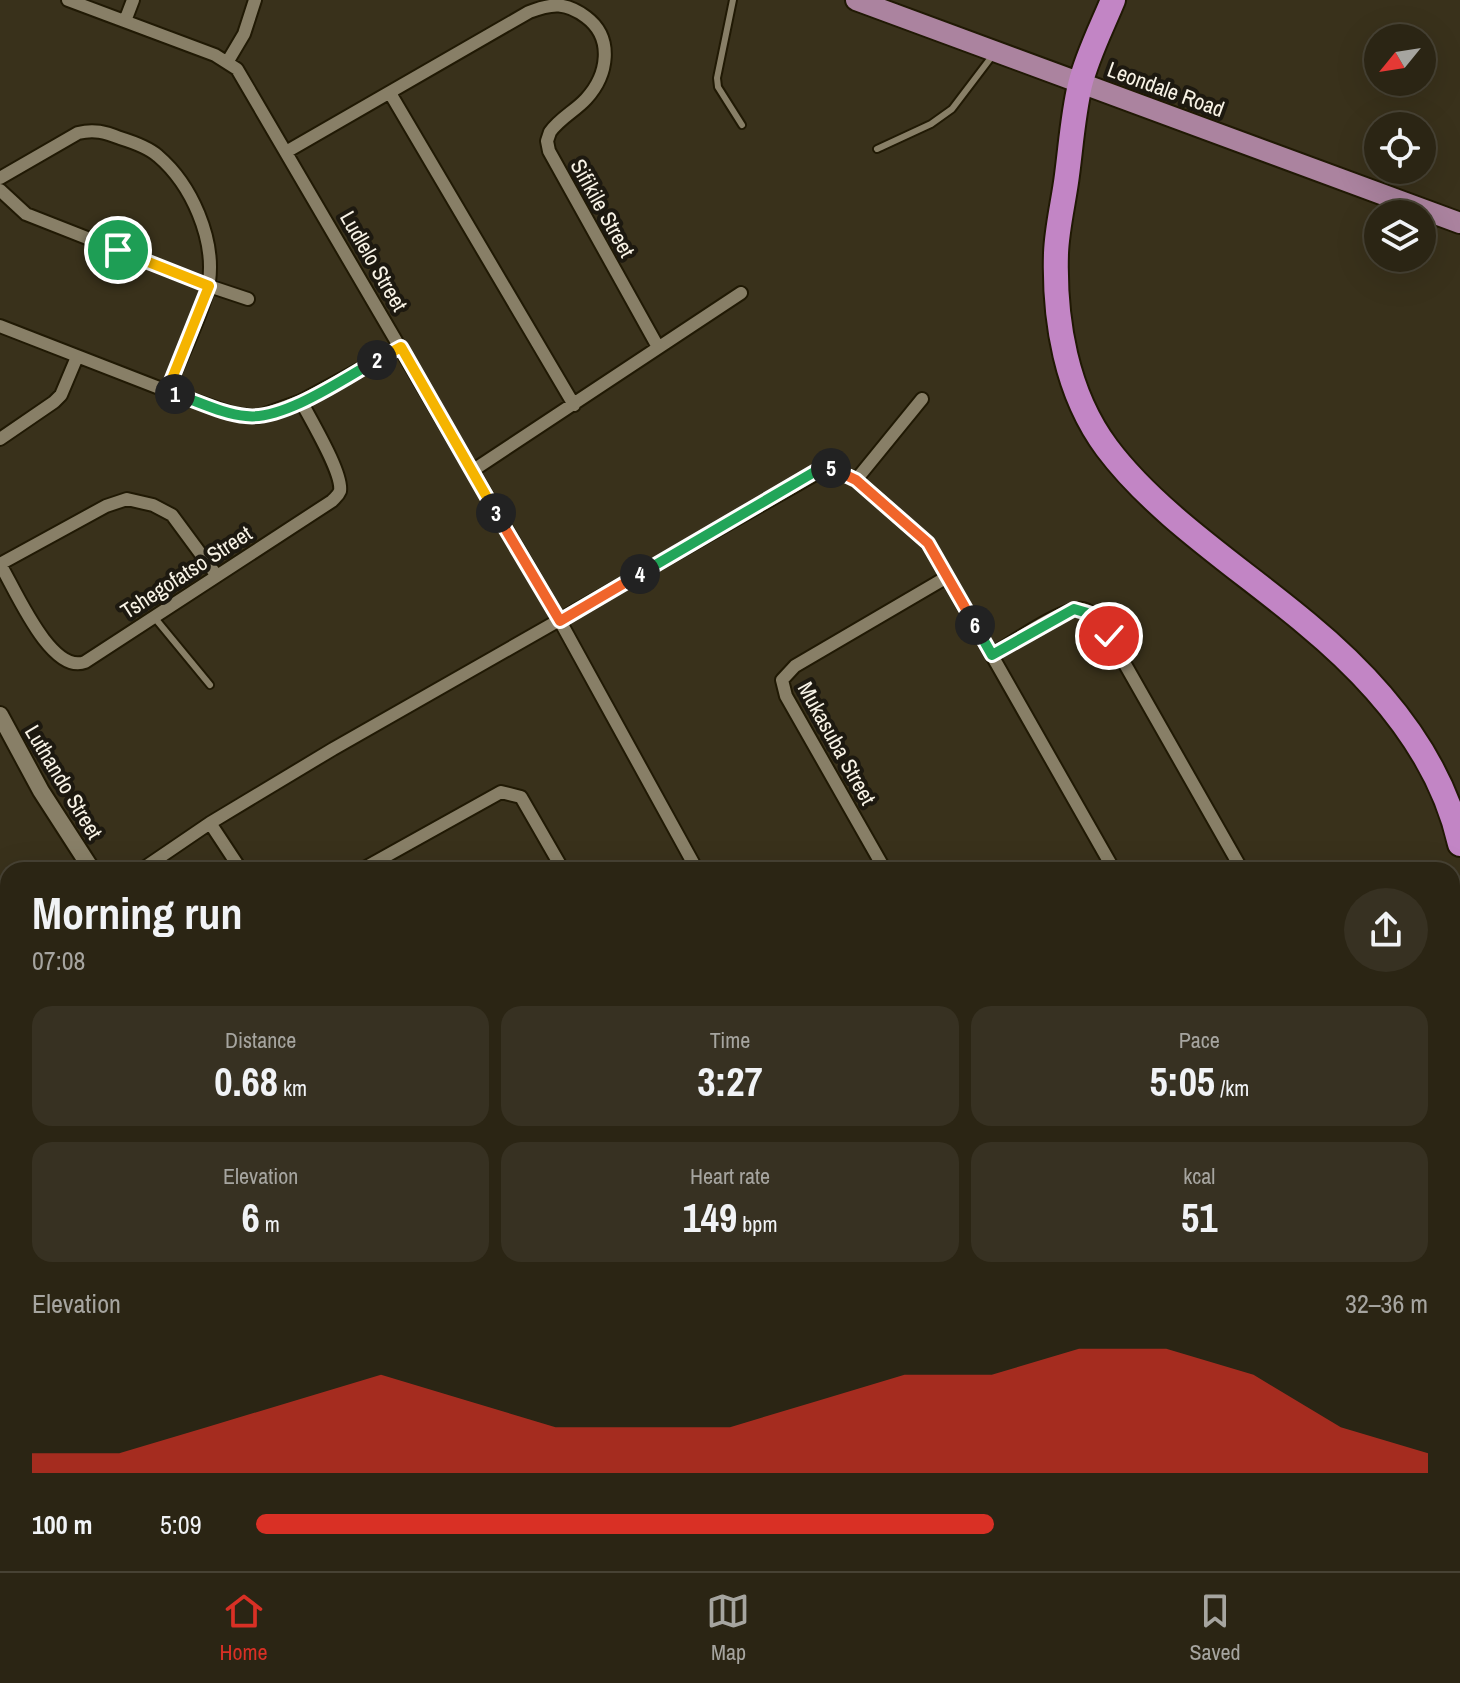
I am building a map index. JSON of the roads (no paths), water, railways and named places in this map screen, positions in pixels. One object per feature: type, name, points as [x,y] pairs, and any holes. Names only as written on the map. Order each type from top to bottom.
[{"type":"highway","points":[[1113,0],[1080,83],[1056,250],[1056,304],[1063,347],[1084,409],[1109,450],[1144,489],[1367,677],[1417,744],[1439,784],[1460,844]]},
{"type":"main road","name":"Leondale Road","points":[[856,0],[1460,223]]},
{"type":"street","points":[[68,0],[228,61],[244,34],[255,0]]},
{"type":"street","points":[[125,21],[133,0]]},
{"type":"street","name":"Sifikile Street","points":[[286,152],[544,6],[566,5],[591,21],[605,44],[604,67],[593,91],[550,132],[547,141],[549,151],[658,347]]},
{"type":"street","name":"Ludlelo Street","points":[[228,61],[244,80],[560,621],[693,862]]},
{"type":"street","points":[[390,93],[574,405]]},
{"type":"street","points":[[0,178],[88,130],[101,131],[140,145],[157,155],[175,175],[200,218],[211,261],[209,286],[167,391]]},
{"type":"street","points":[[0,190],[26,214],[248,299]]},
{"type":"street","points":[[472,471],[741,293]]},
{"type":"street","points":[[0,326],[167,391],[245,416],[267,415],[301,401],[401,347]]},
{"type":"street","points":[[0,439],[61,395],[77,357]]},
{"type":"street","points":[[856,480],[922,399]]},
{"type":"street","name":"Tshegofatso Street","points":[[0,564],[48,646],[68,662],[85,662],[332,501],[340,491],[337,474],[301,401]]},
{"type":"street","points":[[153,862],[210,823],[333,749],[816,471],[836,469],[856,480],[928,543],[1109,862]]},
{"type":"street","points":[[0,564],[106,506],[127,499],[153,505],[172,515],[217,576]]},
{"type":"street","name":"Mukasuba Street","points":[[880,862],[786,696],[782,680],[795,666],[947,577]]},
{"type":"street","points":[[992,655],[1065,612],[1083,609],[1091,614],[1109,636],[1237,862]]},
{"type":"street","name":"Luthando Street","points":[[0,715],[47,802],[87,862]]},
{"type":"street","points":[[375,862],[501,792],[521,797],[558,862]]},
{"type":"street","points":[[210,823],[236,862]]},
{"type":"lane","points":[[733,0],[717,78],[718,87],[742,125]]},
{"type":"lane","points":[[877,149],[931,124],[952,109],[995,52]]},
{"type":"lane","points":[[154,617],[210,685]]}]
